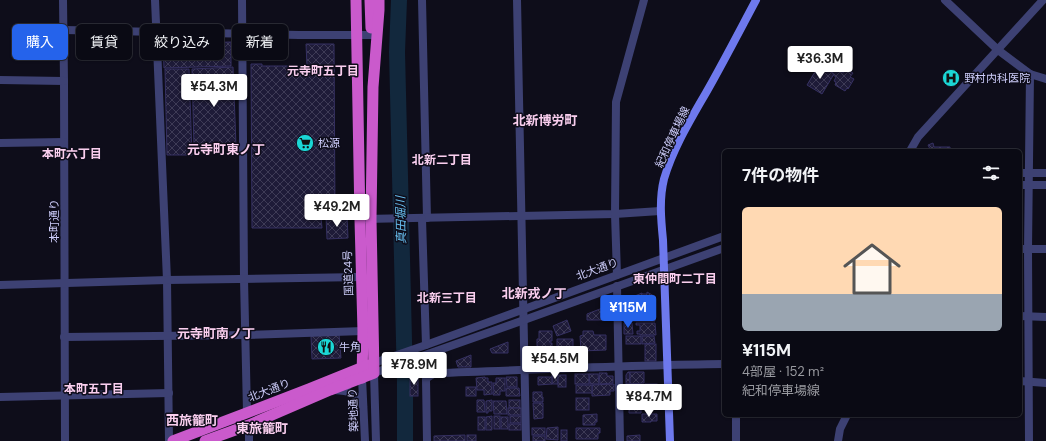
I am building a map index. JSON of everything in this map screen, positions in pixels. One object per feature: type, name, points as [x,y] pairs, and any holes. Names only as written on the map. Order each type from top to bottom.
[{"type":"highway","name":"国道24号","points":[[356,0],[363,331],[362,373]]},
{"type":"highway","points":[[370,0],[374,35]]},
{"type":"highway","points":[[374,368],[371,219],[374,35],[379,0]]},
{"type":"highway","name":"北大通り","points":[[173,441],[247,412],[374,368]]},
{"type":"highway","name":"北大通り","points":[[205,441],[249,425],[330,390],[362,373]]},
{"type":"main road","name":"紀和停車場線","points":[[670,441],[664,270],[660,211],[664,181],[669,163],[684,132],[756,0]]},
{"type":"street","name":"本町通り","points":[[63,0],[64,24]]},
{"type":"street","points":[[156,0],[157,24]]},
{"type":"street","points":[[242,0],[242,24]]},
{"type":"street","points":[[422,0],[426,345]]},
{"type":"street","points":[[517,0],[526,441]]},
{"type":"street","points":[[617,275],[615,214],[616,102],[644,0]]},
{"type":"street","points":[[945,0],[998,50],[1030,74],[1046,79]]},
{"type":"street","points":[[911,149],[918,137],[1043,0]]},
{"type":"street","points":[[68,30],[140,32]]},
{"type":"street","points":[[288,34],[374,35]]},
{"type":"street","name":"本町通り","points":[[64,60],[65,441]]},
{"type":"street","points":[[158,60],[167,280],[169,441]]},
{"type":"street","points":[[242,60],[247,412]]},
{"type":"street","points":[[1029,441],[1024,381],[1029,316],[1024,249],[1029,185],[1030,74]]},
{"type":"street","points":[[0,80],[64,81]]},
{"type":"street","points":[[0,143],[64,142]]},
{"type":"street","points":[[1022,173],[1046,173]]},
{"type":"street","points":[[1022,185],[1046,185]]},
{"type":"street","points":[[360,220],[521,217],[660,211]]},
{"type":"street","name":"北大通り","points":[[374,368],[396,355],[722,237]]},
{"type":"street","points":[[374,368],[396,366],[722,249]]},
{"type":"street","points":[[1024,249],[1046,249]]},
{"type":"street","points":[[0,285],[167,280],[362,277]]},
{"type":"street","points":[[617,286],[620,441]]},
{"type":"street","points":[[1022,316],[1046,317]]},
{"type":"street","points":[[64,337],[245,335],[363,331]]},
{"type":"street","points":[[436,373],[441,368],[442,364],[438,351]]},
{"type":"street","points":[[426,441],[426,379],[430,375],[436,373],[618,366],[722,364]]},
{"type":"street","name":"築地通り","points":[[374,368],[376,441]]},
{"type":"street","name":"築地通り","points":[[362,373],[365,441]]},
{"type":"street","points":[[1024,381],[1046,383]]},
{"type":"street","points":[[330,390],[346,391],[357,397],[364,407]]},
{"type":"street","points":[[0,397],[169,393]]},
{"type":"street","points":[[736,417],[736,441]]},
{"type":"street","points":[[838,441],[840,429],[846,417]]},
{"type":"street","points":[[249,425],[249,441]]},
{"type":"building","points":[[224,42],[231,42],[231,66],[164,68],[164,60],[224,60]]},
{"type":"building","points":[[306,44],[334,44],[335,217],[321,217],[322,228],[252,228],[251,64],[262,64],[262,66],[307,66]]},
{"type":"building","points":[[819,65],[834,74],[822,94],[807,85]]},
{"type":"building","points":[[233,67],[236,146],[194,148],[192,69]]},
{"type":"building","points":[[165,69],[189,69],[192,155],[167,155]]},
{"type":"building","points":[[835,69],[843,73],[846,69],[853,73],[850,77],[854,79],[845,91],[835,85],[836,82],[834,81],[836,77],[832,73]]},
{"type":"building","points":[[933,143],[934,147],[950,147],[950,149],[930,149],[928,145]]},
{"type":"building","points":[[347,216],[348,238],[327,239],[326,217]]},
{"type":"building","points":[[647,292],[654,296],[655,321],[630,321],[630,319],[626,319],[625,300],[642,293],[647,294]]},
{"type":"building","points":[[613,304],[613,320],[587,320],[587,314]]},
{"type":"building","points":[[567,320],[571,331],[557,336],[553,326]]},
{"type":"building","points":[[624,323],[632,323],[633,334],[624,334]]},
{"type":"building","points":[[636,323],[655,323],[656,335],[637,334],[637,331],[640,331],[640,325],[636,325]]},
{"type":"building","points":[[539,331],[552,331],[552,341],[550,341],[550,343],[552,343],[552,352],[550,352],[550,356],[537,356],[537,339],[539,339]]},
{"type":"building","points":[[583,331],[593,331],[594,335],[606,335],[606,350],[581,351],[580,336],[583,335]]},
{"type":"building","name":"牛角","points":[[339,334],[341,358],[312,359],[311,336]]},
{"type":"building","points":[[626,336],[641,336],[641,344],[626,344]]},
{"type":"building","points":[[642,336],[654,336],[655,343],[642,344]]},
{"type":"building","points":[[557,339],[573,339],[572,355],[558,355]]},
{"type":"building","points":[[508,342],[508,353],[492,353],[490,349]]},
{"type":"building","points":[[645,344],[656,344],[656,361],[645,361]]},
{"type":"building","points":[[471,355],[471,367],[458,367],[456,361]]},
{"type":"building","points":[[550,356],[556,356],[556,364],[550,364]]},
{"type":"building","points":[[630,372],[630,384],[626,384],[626,375]]},
{"type":"building","points":[[630,372],[644,372],[644,383],[630,384]]},
{"type":"building","points":[[599,373],[607,373],[607,376],[613,376],[613,383],[600,384]]},
{"type":"building","points":[[575,374],[589,374],[589,384],[575,384]]},
{"type":"building","points":[[589,374],[598,374],[599,384],[590,384]]},
{"type":"building","points":[[410,375],[418,375],[418,396],[410,396]]},
{"type":"building","points":[[552,375],[558,375],[558,384],[552,384]]},
{"type":"building","points":[[558,375],[566,375],[566,387],[558,387]]},
{"type":"building","points":[[506,377],[517,377],[517,387],[507,387]]},
{"type":"building","points":[[538,377],[552,377],[552,384],[538,385]]},
{"type":"building","points":[[476,378],[488,378],[488,382],[492,382],[492,394],[484,395],[484,390],[477,390]]},
{"type":"building","points":[[496,378],[505,378],[505,391],[500,391],[500,395],[493,395],[493,383],[496,383]]},
{"type":"building","points":[[614,384],[614,391],[610,391],[610,395],[592,396],[592,385]]},
{"type":"building","points":[[626,384],[640,384],[640,393],[626,394]]},
{"type":"building","points":[[645,384],[657,384],[657,395],[645,395]]},
{"type":"building","points":[[576,385],[592,385],[592,393],[576,393]]},
{"type":"building","points":[[466,387],[476,387],[476,396],[466,396]]},
{"type":"building","points":[[506,388],[519,388],[520,396],[506,396]]},
{"type":"building","points":[[533,392],[542,392],[543,402],[533,402]]},
{"type":"building","points":[[631,395],[644,395],[644,403],[632,403]]},
{"type":"building","points":[[576,398],[589,398],[589,410],[576,410]]},
{"type":"building","points":[[477,400],[484,400],[485,412],[477,412]]},
{"type":"building","points":[[492,400],[492,411],[488,411],[488,413],[486,413],[486,401]]},
{"type":"building","points":[[509,400],[520,400],[520,408],[509,408]]},
{"type":"building","points":[[493,401],[506,401],[507,414],[494,414]]},
{"type":"building","points":[[533,403],[543,403],[543,418],[534,419]]},
{"type":"building","points":[[641,404],[641,413],[629,413],[629,405]]},
{"type":"building","points":[[508,408],[521,408],[521,415],[508,415]]},
{"type":"building","points":[[597,414],[597,422],[595,422],[595,425],[583,425],[583,415]]},
{"type":"building","points":[[642,414],[657,414],[657,421],[642,422]]},
{"type":"building","points":[[492,416],[492,430],[486,430],[486,417]]},
{"type":"building","points":[[494,416],[500,416],[500,429],[494,429]]},
{"type":"building","points":[[510,416],[521,416],[521,423],[510,423]]},
{"type":"building","points":[[478,417],[485,417],[485,430],[478,430]]},
{"type":"building","points":[[501,417],[508,417],[508,429],[501,429]]},
{"type":"building","points":[[509,424],[521,424],[521,430],[509,430]]},
{"type":"building","points":[[558,427],[558,440],[546,439],[547,428]]},
{"type":"building","points":[[532,428],[545,428],[545,435],[532,435]]},
{"type":"building","points":[[576,428],[600,428],[598,439],[576,439]]},
{"type":"building","points":[[561,430],[567,430],[567,441],[561,441]]},
{"type":"building","points":[[465,435],[465,441],[434,441],[434,436]]},
{"type":"building","points":[[467,435],[476,435],[476,441],[467,441]]},
{"type":"building","points":[[640,435],[640,441],[627,441],[627,436]]},
{"type":"building","points":[[533,436],[545,436],[545,441],[533,441]]},
{"type":"waterway","name":"真田堀川","points":[[399,0],[397,52],[405,382],[405,441]]},
{"type":"place","name":"野村内科医院","points":[[951,78]]},
{"type":"place","name":"松源","points":[[305,143]]},
{"type":"place","name":"牛角","points":[[326,347]]},
{"type":"district","name":"元寺町五丁目","points":[[323,71]]},
{"type":"district","name":"北新博労町","points":[[545,120]]},
{"type":"district","name":"元寺町東ノ丁","points":[[226,149]]},
{"type":"district","name":"本町六丁目","points":[[72,154]]},
{"type":"district","name":"北新二丁目","points":[[442,160]]},
{"type":"district","name":"東仲間町二丁目","points":[[675,279]]},
{"type":"district","name":"北新戎ノ丁","points":[[534,293]]},
{"type":"district","name":"北新三丁目","points":[[447,298]]},
{"type":"district","name":"元寺町南ノ丁","points":[[216,333]]},
{"type":"district","name":"本町五丁目","points":[[94,389]]},
{"type":"district","name":"西旅籠町","points":[[192,420]]},
{"type":"district","name":"東旅籠町","points":[[262,428]]}]
